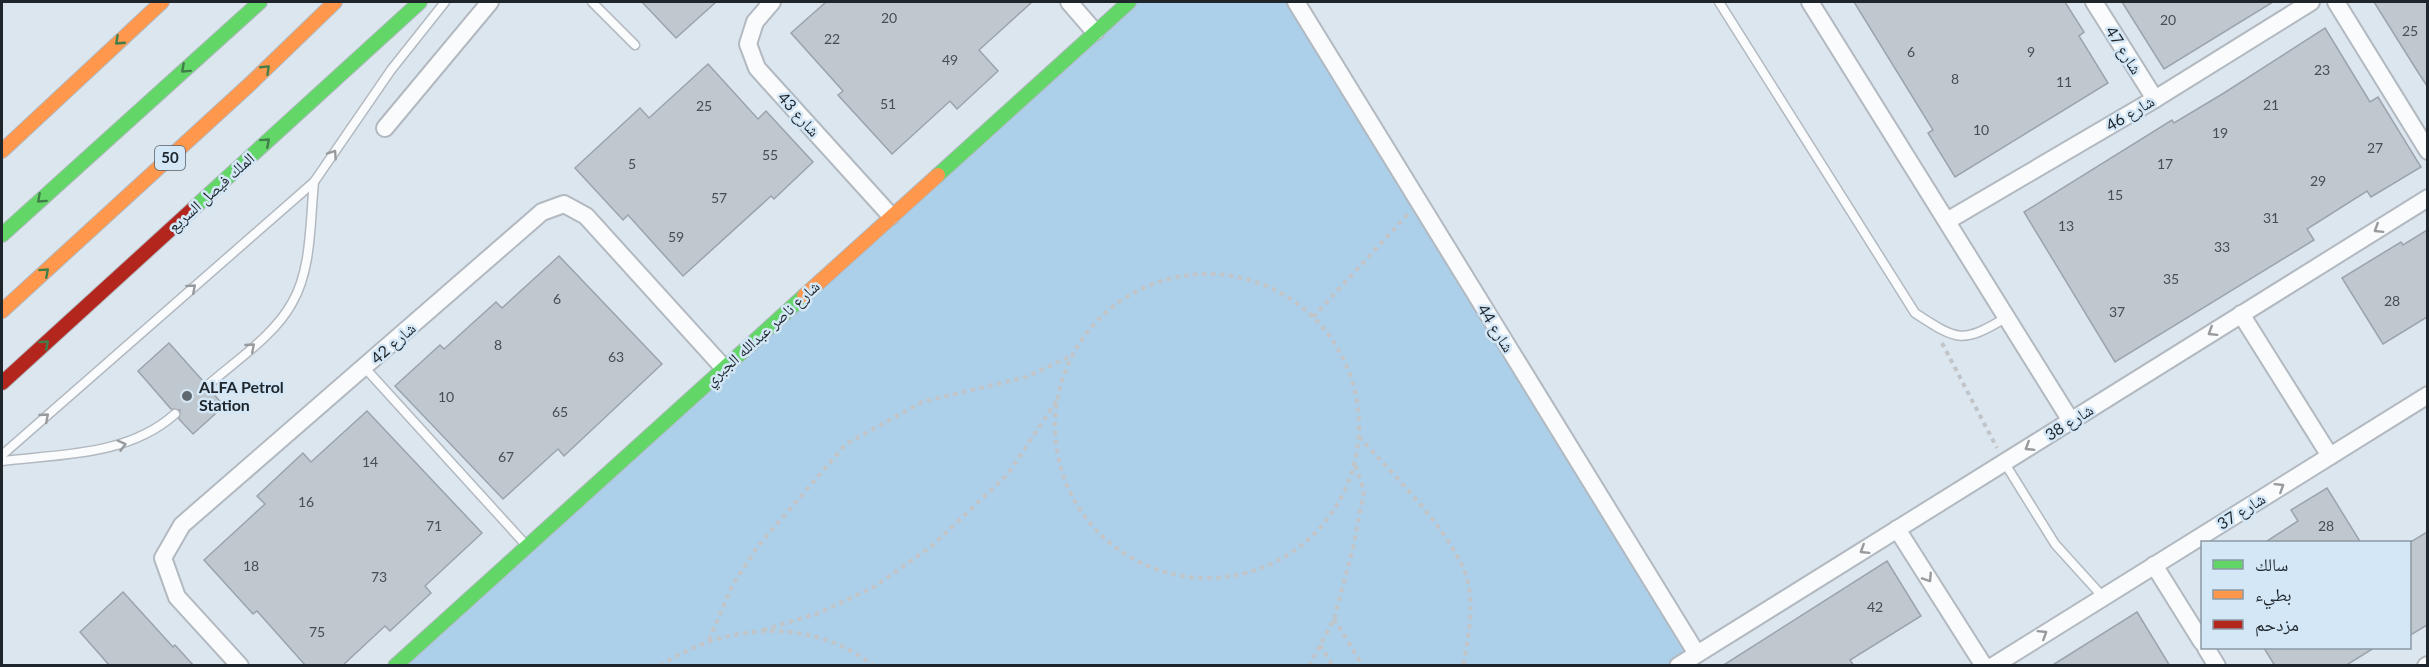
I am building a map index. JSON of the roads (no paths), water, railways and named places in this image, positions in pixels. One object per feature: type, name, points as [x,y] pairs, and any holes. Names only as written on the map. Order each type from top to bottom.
[{"type":"main road","points":[[2,151],[162,2]]},
{"type":"main road","points":[[2,235],[260,2]]},
{"type":"main road","name":"50","points":[[2,311],[249,85],[335,2]]},
{"type":"main road","name":"الملك فيصل السريع","points":[[2,383],[420,2]]},
{"type":"main road","name":"شارع ناصر عبدالله الجبري","points":[[395,666],[1129,2]]},
{"type":"street","points":[[385,128],[490,2]]},
{"type":"street","name":"شارع 43","points":[[772,2],[755,22],[748,44],[757,68],[891,216]]},
{"type":"street","points":[[1068,2],[1095,32]]},
{"type":"street","name":"شارع 44","points":[[1296,2],[1697,654]]},
{"type":"street","points":[[1810,2],[2071,421]]},
{"type":"street","name":"شارع 47","points":[[2094,2],[2155,99]]},
{"type":"street","name":"شارع 46","points":[[1947,221],[2155,99],[2311,2]]},
{"type":"street","points":[[2336,2],[2427,151]]},
{"type":"street","name":"شارع 38","points":[[1678,666],[2427,198]]},
{"type":"street","name":"شارع 42","points":[[240,666],[177,597],[163,558],[182,525],[542,212],[564,204],[586,216],[723,367]]},
{"type":"street","points":[[2241,314],[2330,456]]},
{"type":"street","name":"شارع 37","points":[[1993,666],[2427,395]]},
{"type":"street","points":[[1897,529],[1984,666]]},
{"type":"street","points":[[2154,565],[2201,640]]},
{"type":"street","points":[[2207,649],[2217,666]]},
{"type":"lane","points":[[2,455],[314,182],[390,70],[445,2]]},
{"type":"lane","points":[[592,2],[635,45]]},
{"type":"lane","points":[[1719,2],[1915,313],[1941,330],[1960,338],[1978,334],[2007,317]]},
{"type":"lane","points":[[207,386],[274,327],[293,302],[303,274],[314,182]]},
{"type":"lane","points":[[364,368],[527,546]]},
{"type":"lane","points":[[2,461],[125,444],[152,432],[175,414]]},
{"type":"lane","points":[[2004,462],[2055,544],[2103,597]]},
{"type":"place","name":"ALFA Petrol Station","points":[[187,396]]}]
